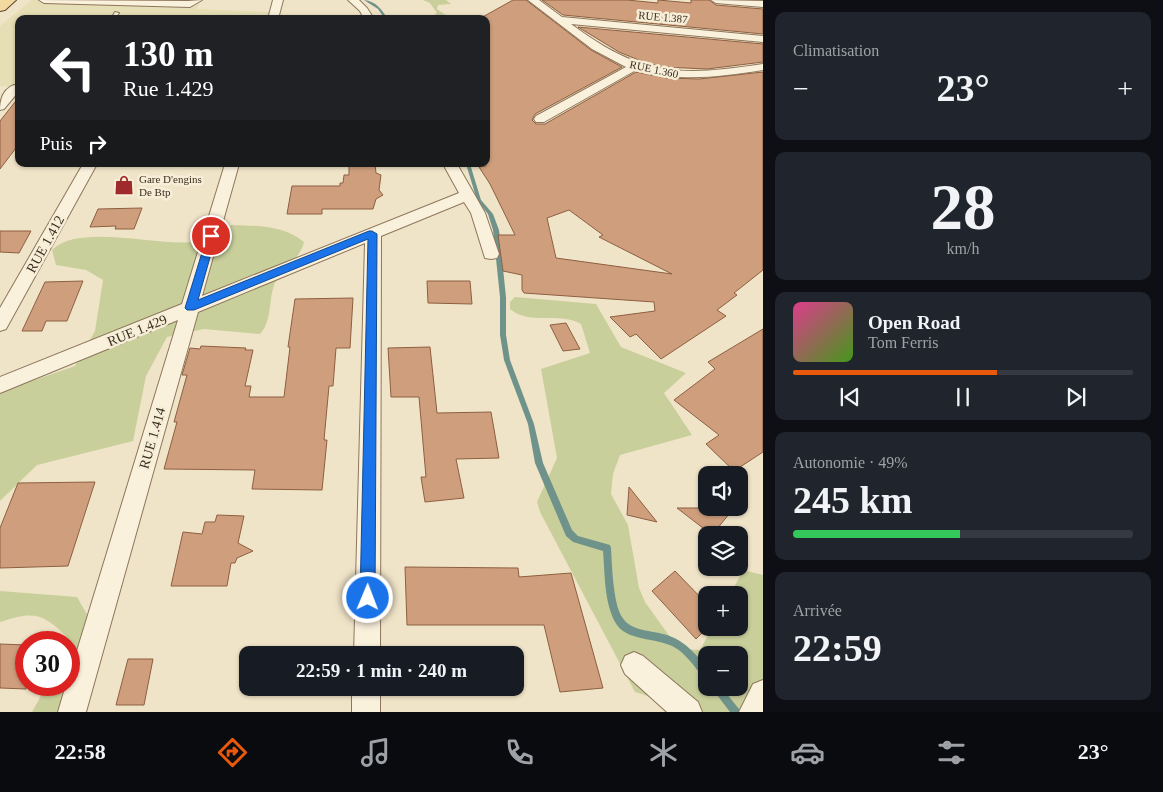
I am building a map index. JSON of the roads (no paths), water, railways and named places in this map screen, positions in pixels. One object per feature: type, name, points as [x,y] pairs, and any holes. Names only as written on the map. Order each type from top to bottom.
[{"type":"main road","points":[[0,7],[9,0]]},
{"type":"street","points":[[44,0],[190,4],[197,0]]},
{"type":"street","points":[[274,15],[278,0]]},
{"type":"street","points":[[353,0],[367,15]]},
{"type":"street","name":"RUE 1.360","points":[[533,0],[616,59],[635,66],[682,75],[700,76],[763,67]]},
{"type":"street","points":[[716,0],[763,4]]},
{"type":"street","name":"RUE 1.387","points":[[561,20],[763,39]]},
{"type":"street","points":[[540,119],[635,66]]},
{"type":"street","points":[[0,88],[15,89]]},
{"type":"street","points":[[0,106],[15,90]]},
{"type":"street","name":"RUE 1.412","points":[[0,324],[88,167]]},
{"type":"street","name":"RUE 1.414","points":[[72,712],[231,167]]},
{"type":"street","points":[[452,167],[478,213],[491,254]]},
{"type":"street","name":"RUE 1.429","points":[[0,385],[468,195]]},
{"type":"street","points":[[367,646],[372,234]]},
{"type":"street","points":[[634,665],[688,712]]},
{"type":"street","points":[[753,712],[763,694]]},
{"type":"street","points":[[366,696],[366,712]]},
{"type":"waterway","points":[[366,0],[379,8],[384,15]]},
{"type":"waterway","points":[[469,167],[479,200],[490,214],[496,230],[503,297],[503,335],[507,360],[531,424],[539,463],[569,533],[576,539],[607,548],[613,605],[619,621],[637,633],[667,639],[678,645],[698,664]]},
{"type":"waterway","points":[[723,696],[736,712]]},
{"type":"place","name":"Gare D'engins De Btp","points":[[124,185]]}]
